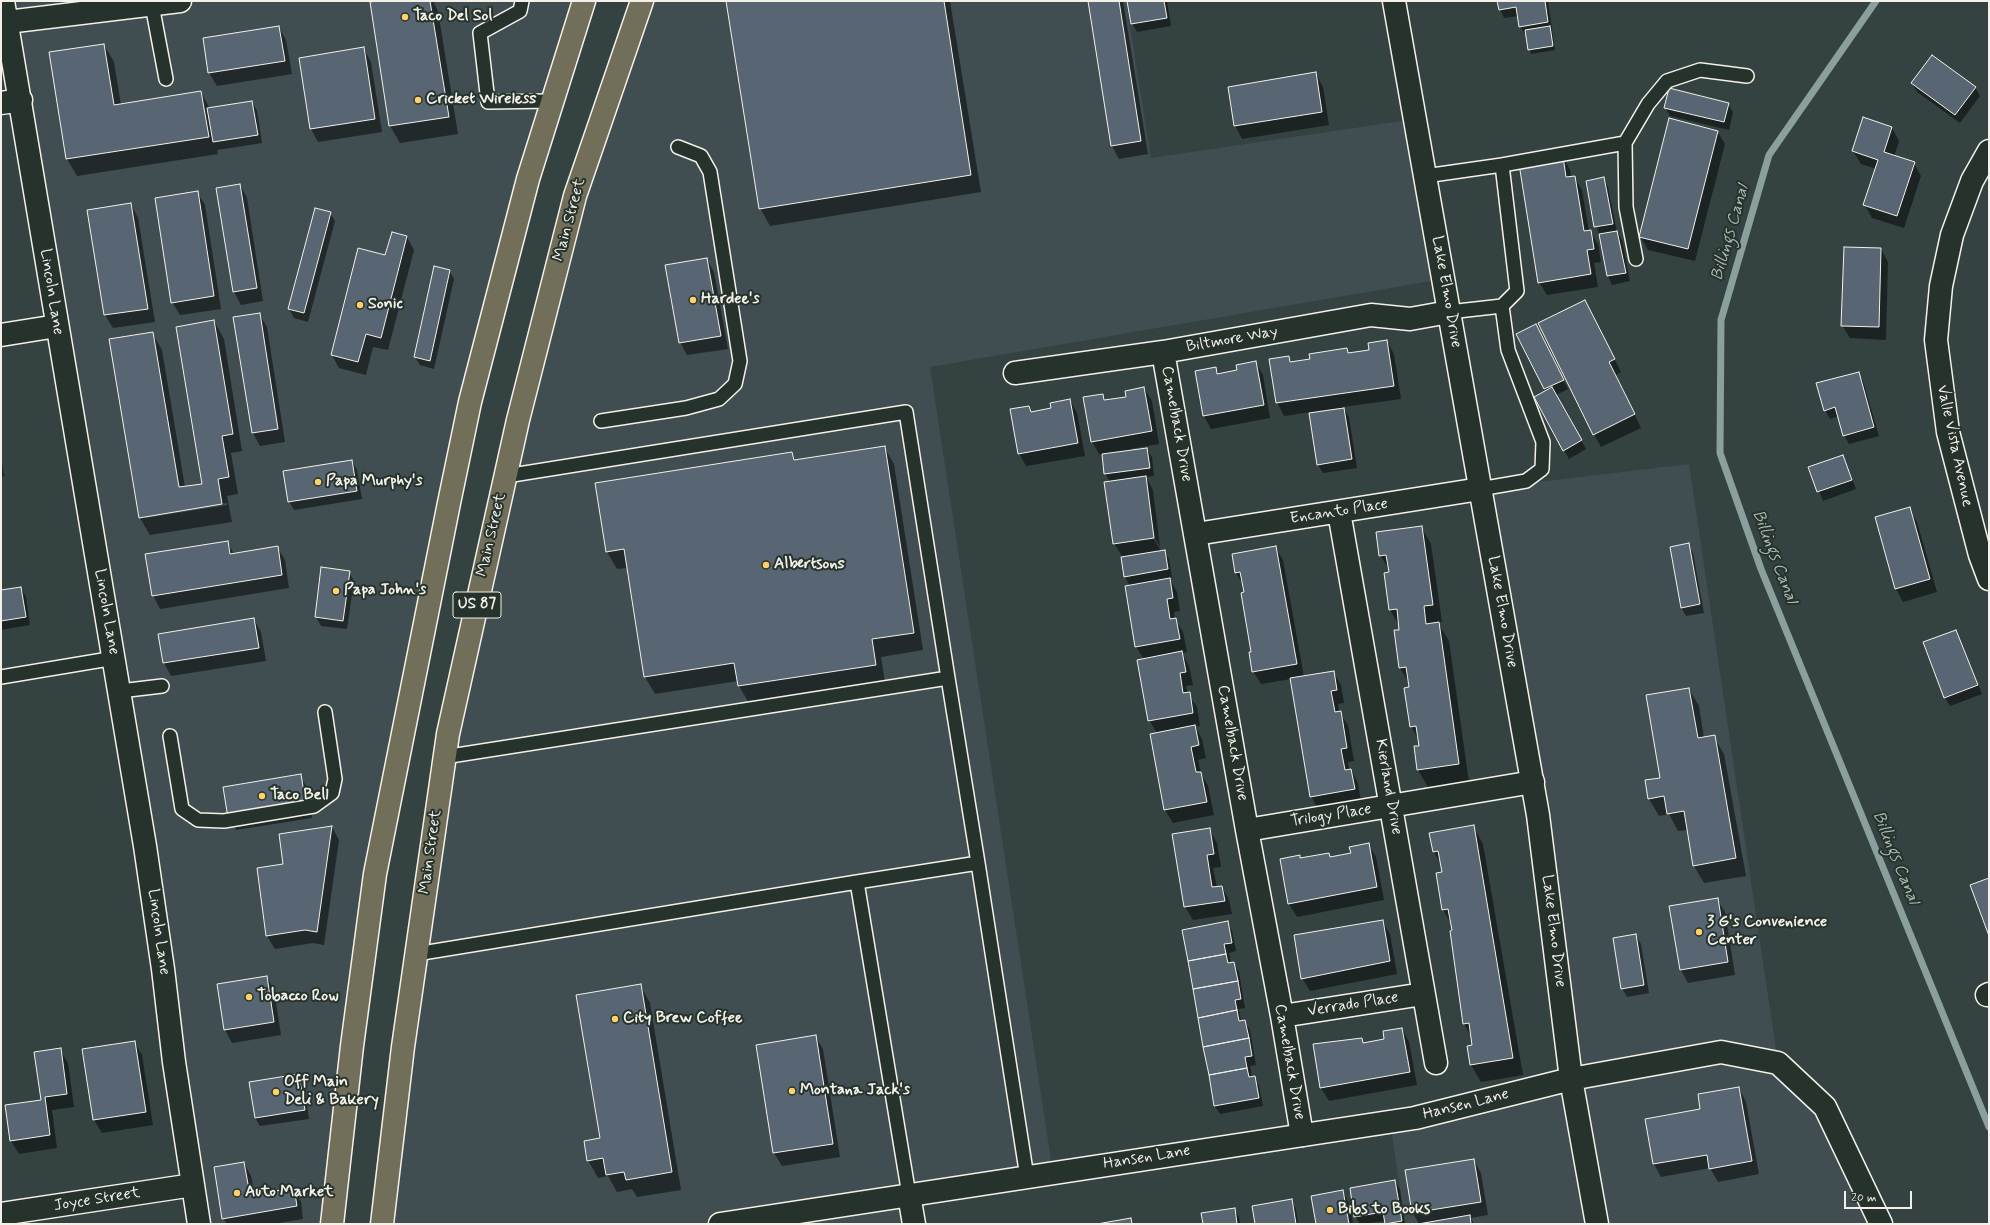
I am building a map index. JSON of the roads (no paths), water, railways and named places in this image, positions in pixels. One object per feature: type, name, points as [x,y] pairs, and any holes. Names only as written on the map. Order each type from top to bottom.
[{"type":"main road","name":"US 87","points":[[332,1224],[352,1046],[375,874],[407,709],[472,396],[528,179],[584,1]]},
{"type":"main road","name":"Main Street","points":[[382,1224],[402,1047],[448,734],[506,476],[575,196],[642,1]]},
{"type":"street","points":[[5,11],[152,5],[180,1]]},
{"type":"street","name":"Lake Elmo Drive","points":[[1394,1],[1538,815],[1571,1079],[1597,1224]]},
{"type":"street","name":"Lincoln Lane","points":[[5,11],[11,101],[57,326],[115,658],[146,850],[163,969],[174,1062],[199,1224]]},
{"type":"street","name":"Valle Vista Avenue","points":[[1989,151],[1972,181],[1952,235],[1941,286],[1936,340],[1948,432],[1980,555],[1989,579]]},
{"type":"street","name":"Biltmore Way","points":[[1014,373],[1163,352],[1371,315],[1410,319],[1449,312]]},
{"type":"street","points":[[1,335],[57,326]]},
{"type":"street","name":"Camelback Drive","points":[[1163,352],[1302,1135]]},
{"type":"street","name":"Encanto Place","points":[[1196,534],[1480,489]]},
{"type":"street","name":"Kierland Drive","points":[[1339,512],[1392,806],[1436,1063]]},
{"type":"street","name":"Trilogy Place","points":[[1247,830],[1532,782]]},
{"type":"street","name":"Verrado Place","points":[[1282,1016],[1423,994]]},
{"type":"street","name":"Hansen Lane","points":[[720,1224],[1415,1118],[1571,1079],[1721,1052],[1778,1063],[1825,1107],[1881,1224]]},
{"type":"street","name":"Joyce Street","points":[[1,1214],[193,1185]]},
{"type":"street","points":[[909,1195],[914,1224]]},
{"type":"lane","points":[[522,1],[520,11],[480,33],[488,102],[552,101]]},
{"type":"lane","points":[[152,5],[166,78]]},
{"type":"lane","points":[[1636,259],[1626,206],[1625,143],[1648,104],[1667,81],[1700,70],[1747,76]]},
{"type":"lane","points":[[1425,176],[1502,165],[1625,143]]},
{"type":"lane","points":[[601,421],[686,408],[719,399],[735,384],[740,361],[710,172],[701,156],[678,147]]},
{"type":"lane","points":[[1449,312],[1502,306],[1517,291],[1502,165]]},
{"type":"lane","points":[[1480,489],[1526,481],[1542,469],[1543,442],[1508,350],[1502,306]]},
{"type":"lane","points":[[506,476],[906,412],[1027,1177]]},
{"type":"lane","points":[[1,677],[115,658]]},
{"type":"lane","points":[[444,758],[948,678]]},
{"type":"lane","points":[[120,692],[162,686]]},
{"type":"lane","points":[[170,736],[182,809],[198,820],[224,821],[314,806],[332,793],[335,779],[325,712]]},
{"type":"lane","points":[[416,954],[978,863]]},
{"type":"lane","points":[[858,882],[909,1195]]},
{"type":"waterway","name":"Billings Canal","points":[[1876,1],[1769,155],[1721,320],[1720,453],[1761,569],[1989,1127]]},
{"type":"place","name":"Taco Del Sol","points":[[405,17]]},
{"type":"place","name":"Cricket Wireless","points":[[418,100]]},
{"type":"place","name":"Hardee's","points":[[693,300]]},
{"type":"place","name":"Sonic","points":[[360,305]]},
{"type":"place","name":"Papa Murphy's","points":[[318,482]]},
{"type":"place","name":"Albertsons","points":[[766,565]]},
{"type":"place","name":"Papa John's","points":[[336,591]]},
{"type":"place","name":"Taco Bell","points":[[262,796]]},
{"type":"place","name":"3 G's Convenience Center","points":[[1699,932]]},
{"type":"place","name":"Tobacco Row","points":[[249,997]]},
{"type":"place","name":"City Brew Coffee","points":[[615,1019]]},
{"type":"place","name":"Montana Jack's","points":[[792,1091]]},
{"type":"place","name":"Off Main Deli & Bakery","points":[[276,1092]]},
{"type":"place","name":"Auto Market","points":[[237,1193]]},
{"type":"place","name":"Bibs to Books","points":[[1330,1210]]}]
